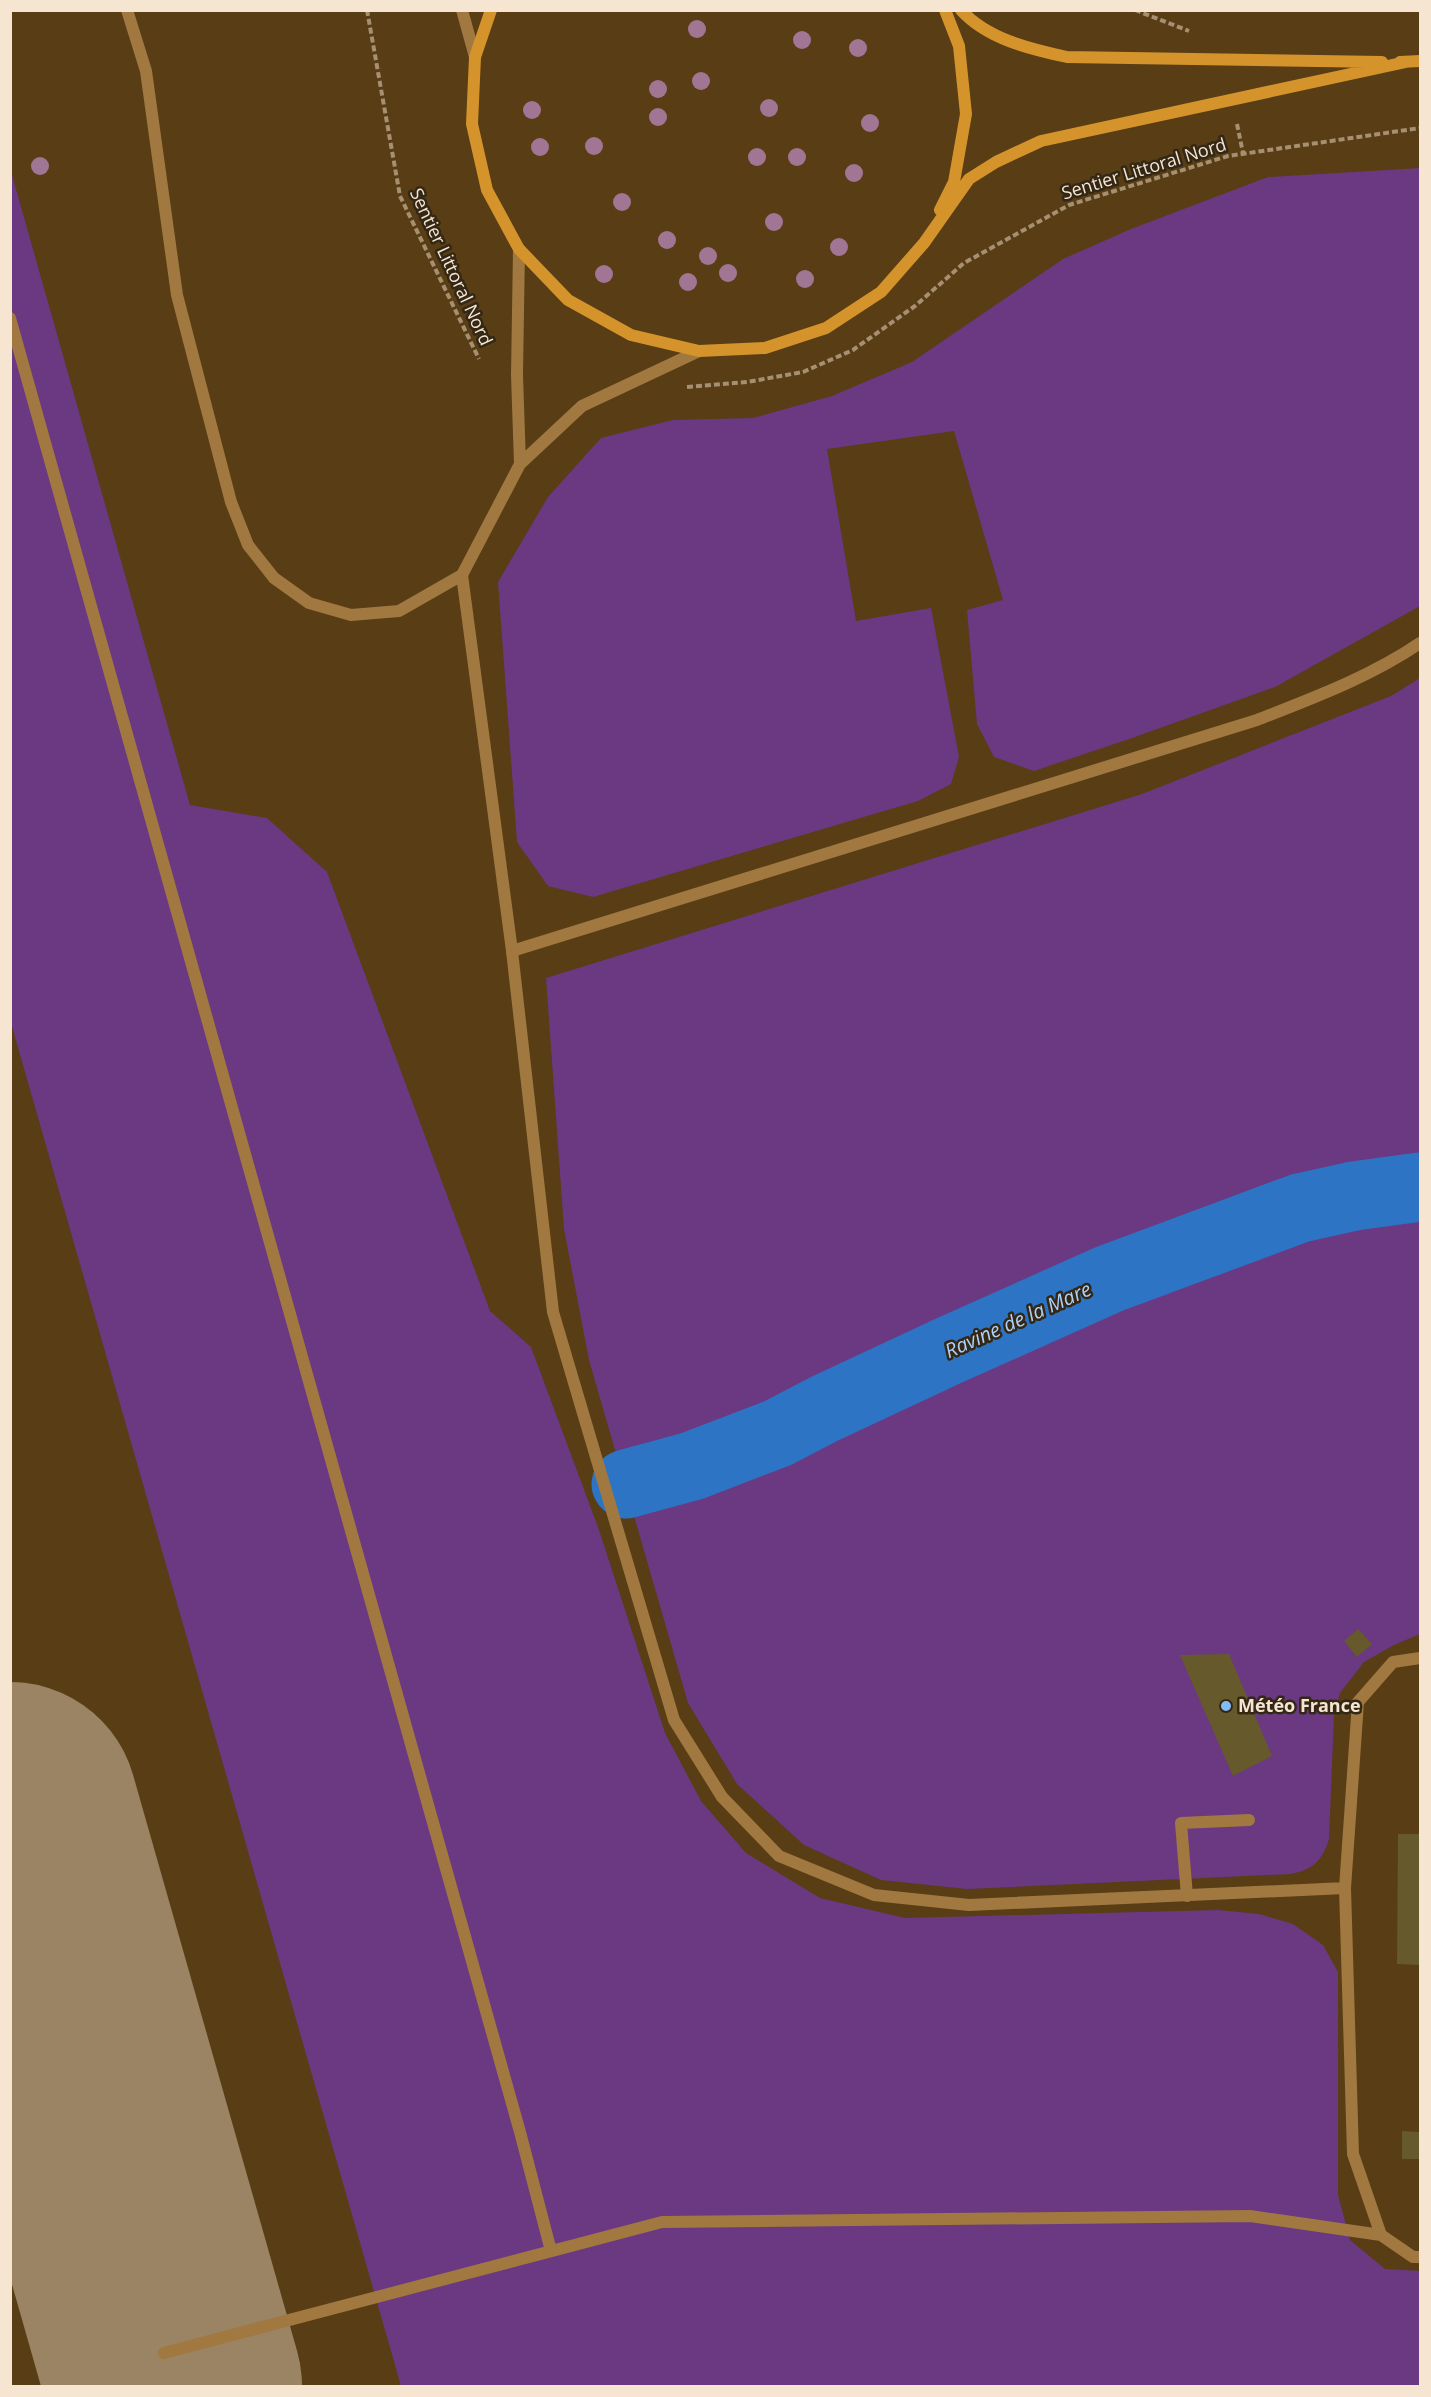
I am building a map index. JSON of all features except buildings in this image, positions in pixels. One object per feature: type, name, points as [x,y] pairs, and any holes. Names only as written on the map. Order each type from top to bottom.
[{"type":"street","points":[[127,10],[146,71],[177,295],[231,502],[248,545],[274,579],[309,603],[351,615],[399,611],[462,574],[520,464],[582,406],[699,351]]},
{"type":"street","points":[[462,10],[475,57]]},
{"type":"street","points":[[490,10],[475,57],[472,124],[487,190],[519,249],[568,300],[631,335],[699,351],[765,348],[826,328],[881,292],[924,243],[969,179],[996,162],[1041,141],[1406,62]]},
{"type":"street","points":[[924,243],[954,182],[966,114],[959,46],[945,10]]},
{"type":"street","points":[[961,10],[973,23],[1025,48],[1067,57],[1225,61],[1420,61]]},
{"type":"street","points":[[519,249],[517,375],[520,464]]},
{"type":"street","points":[[10,318],[517,2120],[551,2251]]},
{"type":"street","points":[[462,574],[512,951],[553,1312],[674,1720],[722,1797],[779,1856],[874,1895],[969,1905],[1346,1888]]},
{"type":"street","points":[[512,951],[1257,720],[1328,692],[1393,661],[1420,643]]},
{"type":"street","points":[[1381,2235],[1353,2154],[1346,1888],[1358,1702],[1393,1662],[1420,1658]]},
{"type":"street","points":[[1187,1896],[1181,1823],[1249,1820]]},
{"type":"street","points":[[164,2353],[662,2222],[1250,2216],[1381,2235],[1413,2257],[1420,2257]]},
{"type":"path","name":"Sentier Littoral Nord","points":[[367,10],[400,196],[479,358]]},
{"type":"path","name":"Sentier Littoral Nord","points":[[683,387],[747,382],[803,372],[853,350],[915,306],[964,263],[1069,205],[1228,156],[1399,129],[1420,128]]},
{"type":"shaded area","points":[[10,168],[190,805],[267,818],[327,872],[490,1311],[531,1347],[599,1530],[665,1733],[701,1801],[746,1853],[820,1898],[905,1918],[1218,1910],[1259,1914],[1293,1924],[1323,1945],[1338,1972],[1338,2195],[1350,2240],[1385,2269],[1420,2271],[1420,2386],[401,2386],[11,1023]]},
{"type":"shaded area","points":[[1420,168],[1420,606],[1275,687],[1034,771],[994,757],[977,724],[967,610],[1003,600],[954,431],[827,449],[856,621],[931,608],[959,757],[951,784],[918,801],[593,897],[548,886],[517,842],[498,582],[548,497],[601,438],[673,420],[753,418],[832,396],[912,362],[1063,259],[1131,229],[1268,177]]},
{"type":"shaded area","points":[[1420,678],[1420,1634],[1364,1662],[1340,1693],[1334,1715],[1329,1839],[1320,1859],[1305,1870],[1290,1874],[967,1889],[881,1880],[804,1845],[737,1784],[688,1703],[589,1360],[564,1229],[546,978],[1142,794],[1391,696]]},
{"type":"waterway","name":"Ravine de la Mare","points":[[626,1484],[692,1466],[778,1433],[948,1351],[1109,1279],[1300,1208],[1354,1196],[1420,1187]]},
{"type":"runway","points":[[10,1810],[174,2386]]},
{"type":"place","name":"Météo France","points":[[1226,1706]]}]
